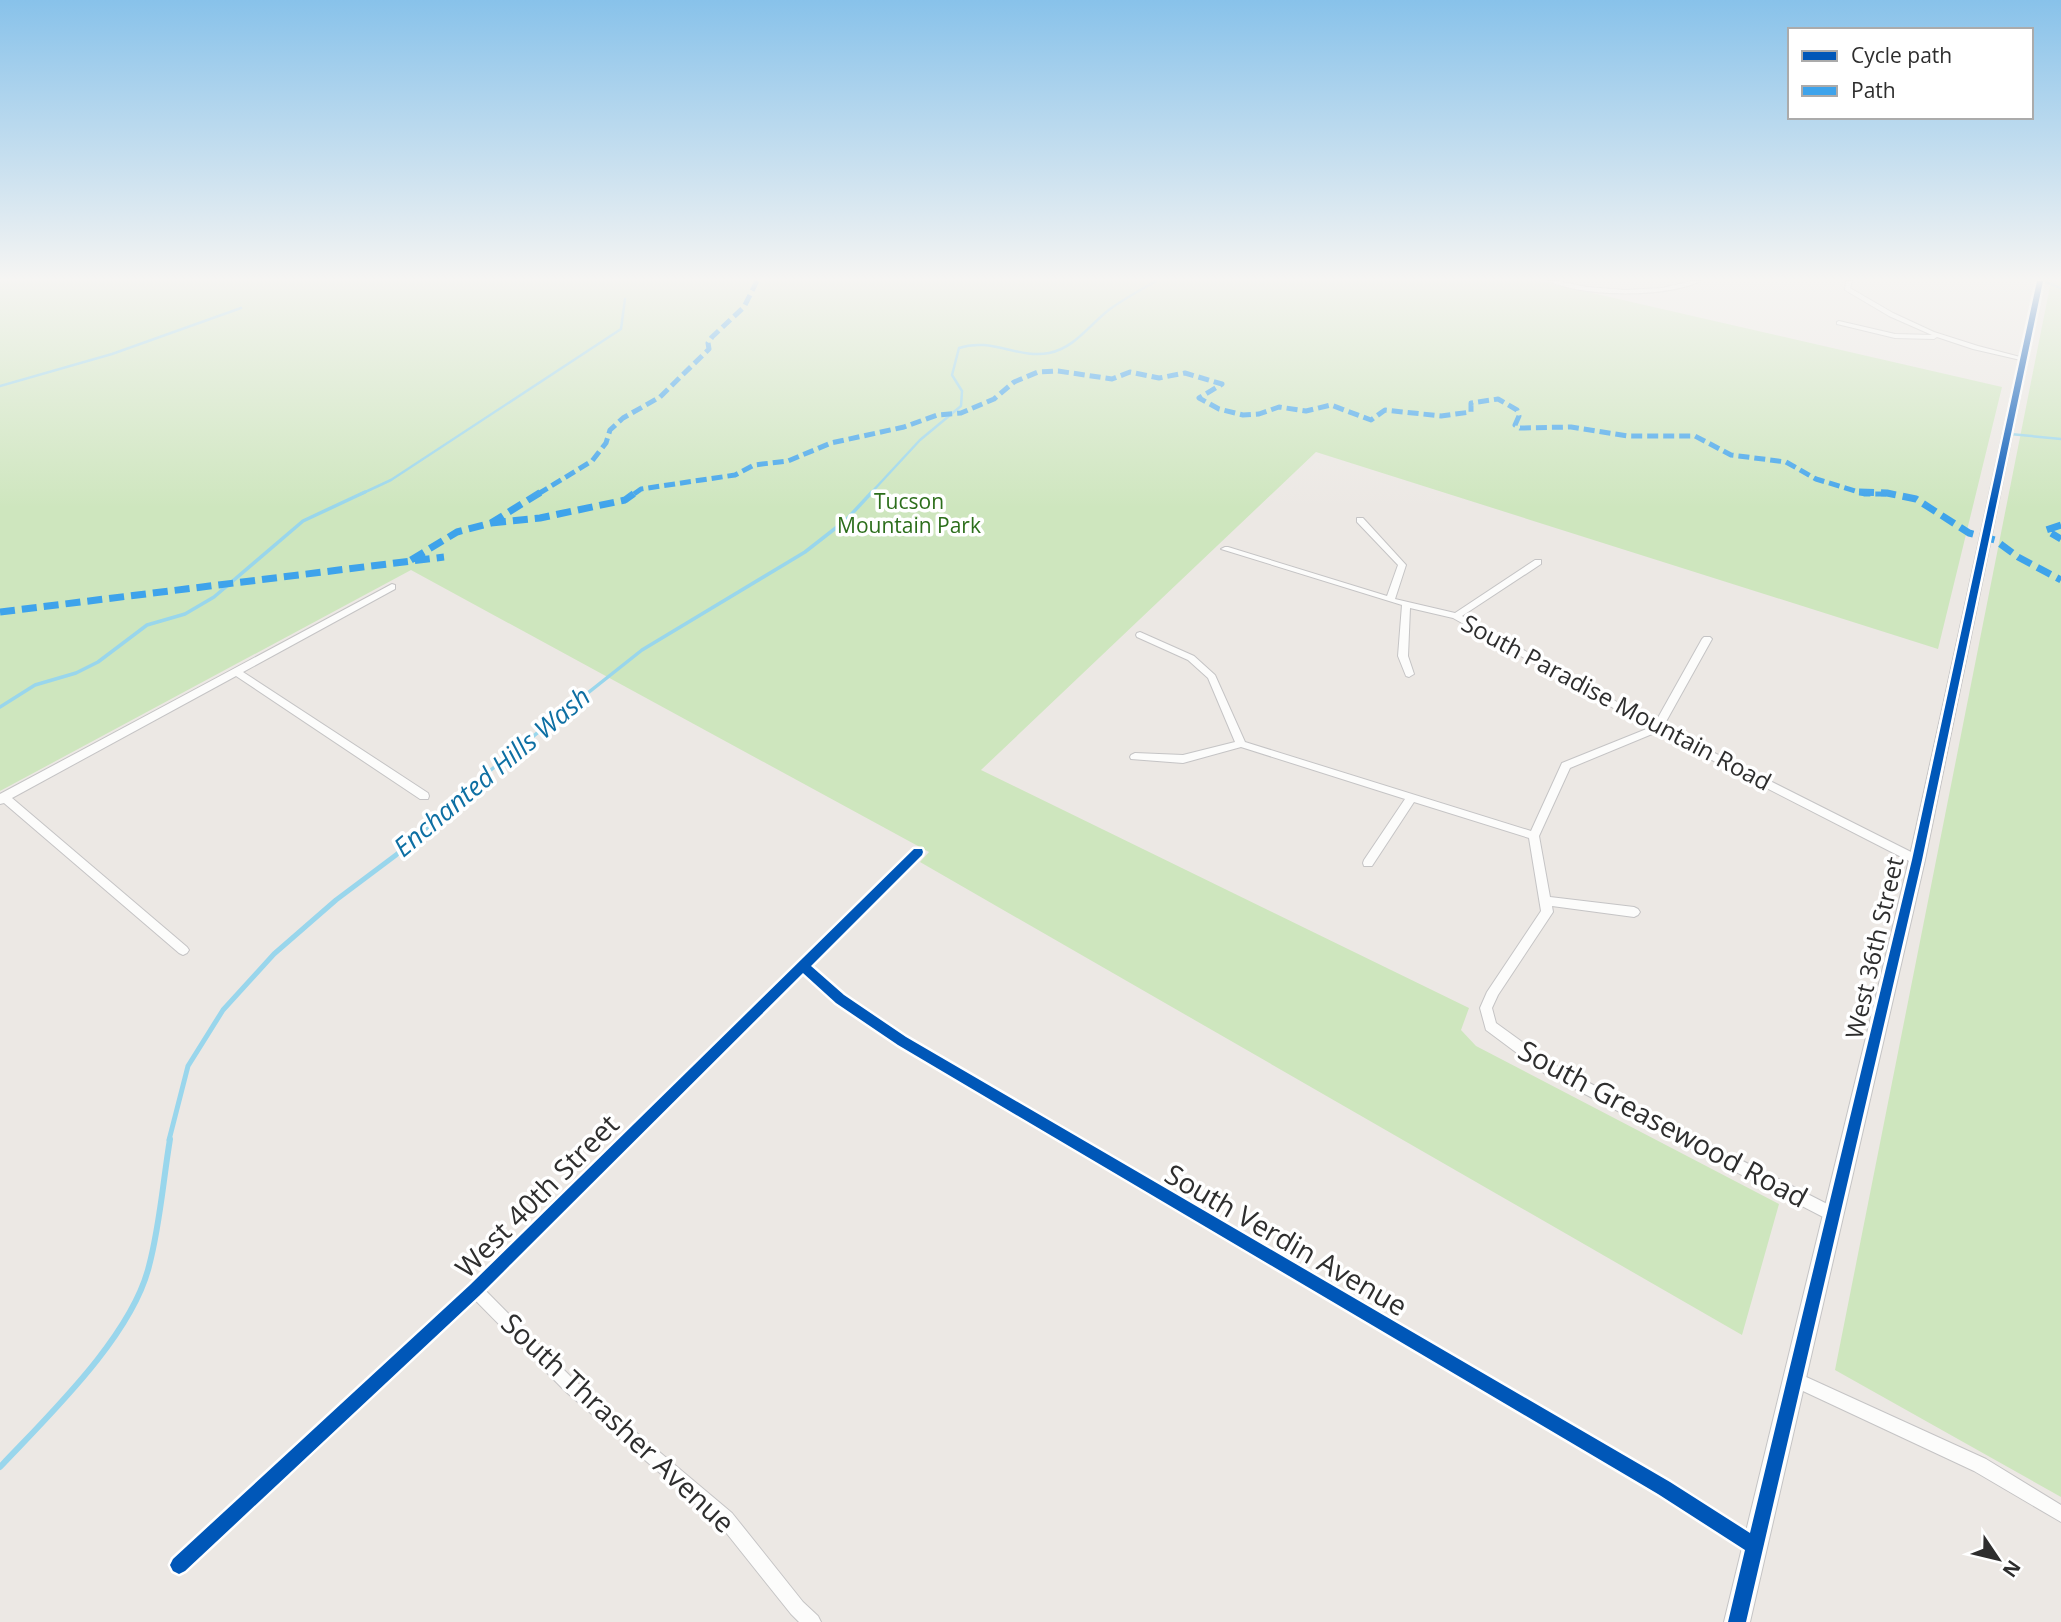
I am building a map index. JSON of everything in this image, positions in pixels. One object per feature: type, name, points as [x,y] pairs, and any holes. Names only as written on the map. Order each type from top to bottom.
[{"type":"street","points":[[2016,357],[2025,359]]},
{"type":"street","name":"West 36th Street","points":[[1737,1622],[1916,860],[2025,359]]},
{"type":"street","points":[[1360,520],[1402,565],[1390,600]]},
{"type":"street","name":"South Paradise Mountain Road","points":[[1225,549],[1390,600],[1455,616],[1657,728],[1916,860]]},
{"type":"street","points":[[1455,616],[1538,562]]},
{"type":"street","points":[[183,950],[2,799],[392,587]]},
{"type":"street","points":[[1406,603],[1403,656],[1409,674]]},
{"type":"street","points":[[1140,635],[1191,658],[1212,677],[1241,744]]},
{"type":"street","points":[[1634,912],[1545,901],[1534,836],[1566,766],[1657,728],[1707,639]]},
{"type":"street","points":[[236,671],[424,796]]},
{"type":"street","points":[[1135,757],[1183,759],[1241,744],[1534,836]]},
{"type":"street","points":[[1368,863],[1412,797]]},
{"type":"street","name":"West 40th Street","points":[[179,1565],[475,1290],[918,852]]},
{"type":"street","name":"South Greasewood Road","points":[[1545,901],[1547,912],[1493,992],[1486,1008],[1490,1026],[1549,1069],[1834,1215]]},
{"type":"street","name":"South Verdin Avenue","points":[[802,965],[840,999],[902,1041],[1652,1481],[1754,1545]]},
{"type":"street","name":"South Thrasher Avenue","points":[[475,1290],[570,1385],[726,1518],[781,1588],[812,1622]]},
{"type":"street","points":[[1793,1379],[1980,1465],[2061,1514]]},
{"type":"green space","name":"Tucson Mountain Park","points":[[0,357],[1870,357],[2002,387],[1938,649],[1316,452],[981,770],[1469,1008],[1461,1030],[1476,1046],[1779,1204],[1742,1335],[920,862],[929,852],[411,570],[0,791]]},
{"type":"green space","points":[[2036,357],[2061,357],[2061,1497],[1835,1370]]},
{"type":"waterway","points":[[0,386],[103,357]]},
{"type":"waterway","points":[[361,494],[391,480],[579,357]]},
{"type":"waterway","name":"Enchanted Hills Wash","points":[[870,494],[920,440],[961,406],[962,391],[952,375],[957,357]]},
{"type":"waterway","points":[[2010,434],[2061,439]]},
{"type":"waterway","points":[[0,707],[35,685],[76,673],[98,662],[147,625],[185,614],[214,597],[303,521],[365,492]]},
{"type":"waterway","name":"Enchanted Hills Wash","points":[[487,773],[642,650],[805,552],[846,520],[872,492]]},
{"type":"waterway","name":"Enchanted Hills Wash","points":[[169,1140],[188,1066],[223,1010],[274,954],[336,900],[396,855],[489,772]]},
{"type":"waterway","name":"Enchanted Hills Wash","points":[[0,1467],[64,1399],[107,1347],[140,1293],[156,1235],[170,1139]]},
{"type":"marked path","points":[[411,560],[457,532],[491,523],[592,461],[606,443],[610,430],[623,418],[660,397],[701,357]]},
{"type":"marked path","points":[[491,523],[540,518],[625,500],[641,489],[735,475],[754,465],[788,461],[831,443],[904,427],[937,415],[961,413],[994,399],[1014,382],[1038,372],[1058,371],[1082,377],[1112,379],[1130,372],[1159,378],[1185,373],[1222,384],[1199,398],[1219,409],[1243,415],[1259,414],[1279,407],[1306,411],[1337,405],[1371,420],[1385,410],[1453,416],[1471,412],[1471,403],[1498,399],[1517,410],[1519,416],[1515,425],[1520,428],[1571,427],[1628,436],[1695,436],[1709,441],[1717,449],[1731,455],[1786,462],[1816,479],[1865,494],[1887,493],[1916,499],[1969,533],[1995,540],[2018,557],[2061,580]]},
{"type":"marked path","points":[[2061,525],[2046,530],[2061,539]]},
{"type":"marked path","points":[[0,612],[444,557]]},
{"type":"cycle path","points":[[1737,1622],[1917,860],[2024,357]]},
{"type":"cycle path","points":[[179,1565],[475,1290],[918,852]]},
{"type":"cycle path","points":[[802,965],[840,999],[902,1041],[1664,1488],[1754,1546]]}]
